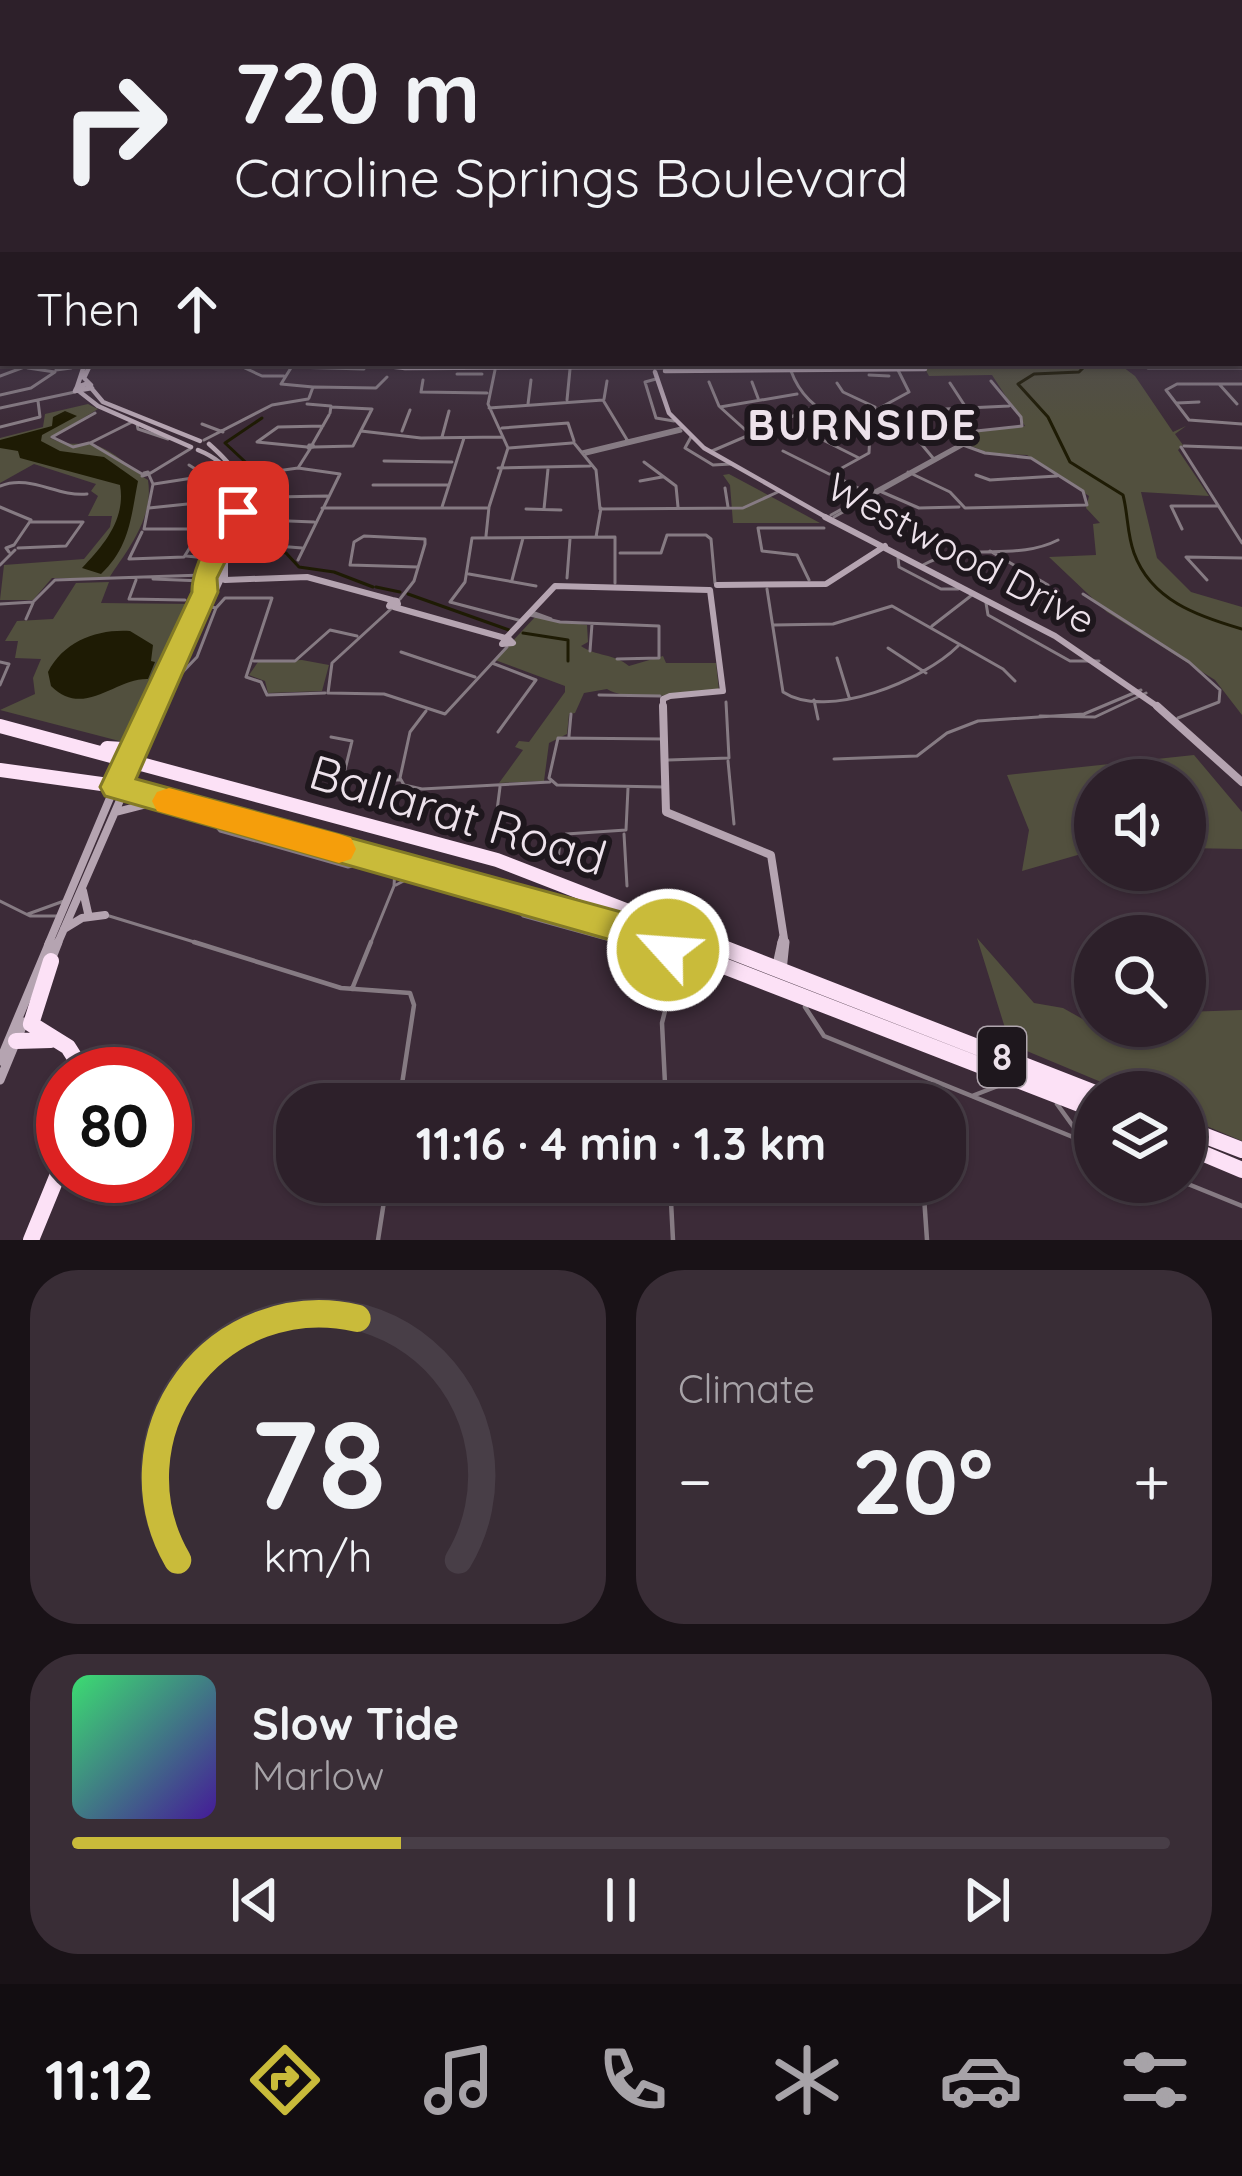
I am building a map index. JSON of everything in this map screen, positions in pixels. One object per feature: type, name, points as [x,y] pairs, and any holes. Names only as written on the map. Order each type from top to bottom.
[{"type":"highway","name":"8","points":[[0,726],[138,762]]},
{"type":"highway","points":[[38,736],[118,750],[134,743]]},
{"type":"highway","name":"Ballarat Road","points":[[138,762],[497,860],[692,944],[728,966],[786,976],[1074,1086]]},
{"type":"highway","name":"8","points":[[0,770],[120,788]]},
{"type":"highway","name":"Ballarat Road","points":[[120,788],[661,939],[749,958],[1074,1102]]},
{"type":"highway","points":[[661,939],[672,990]]},
{"type":"highway","points":[[51,962],[31,1022],[66,1047]]},
{"type":"highway","points":[[686,969],[728,966]]},
{"type":"highway","points":[[16,1041],[60,1042]]},
{"type":"highway","points":[[1206,1136],[1242,1150]]},
{"type":"highway","points":[[1206,1154],[1242,1169]]},
{"type":"highway","points":[[31,1240],[46,1203]]},
{"type":"street","points":[[87,366],[84,378],[103,402],[200,445],[240,478],[246,512],[222,576],[134,743],[138,762]]},
{"type":"street","points":[[77,390],[87,366]]},
{"type":"street","points":[[240,366],[262,376],[286,376]]},
{"type":"street","points":[[292,366],[283,385],[379,387]]},
{"type":"street","points":[[299,366],[766,366]]},
{"type":"street","points":[[312,368],[316,366]]},
{"type":"street","points":[[383,366],[390,368]]},
{"type":"street","points":[[850,366],[894,366]]},
{"type":"street","points":[[1148,368],[1185,366]]},
{"type":"street","points":[[680,427],[656,418],[649,404],[645,382],[660,369],[919,367]]},
{"type":"street","points":[[0,376],[28,368],[71,368]]},
{"type":"street","points":[[486,537],[488,507],[508,448],[489,409],[496,368]]},
{"type":"street","points":[[568,402],[570,369]]},
{"type":"street","name":"Westwood Drive","points":[[660,369],[663,401],[680,427],[711,452],[1099,661],[1178,718],[1242,782]]},
{"type":"street","points":[[791,370],[799,394],[814,407],[869,430],[913,434],[935,459]]},
{"type":"street","points":[[851,424],[910,390],[898,370]]},
{"type":"street","points":[[0,395],[41,384],[54,371]]},
{"type":"street","points":[[458,374],[482,374]]},
{"type":"street","points":[[869,376],[890,376]]},
{"type":"street","points":[[349,456],[387,377]]},
{"type":"street","points":[[423,380],[420,392],[489,393]]},
{"type":"street","points":[[528,406],[531,380]]},
{"type":"street","points":[[607,381],[603,400],[628,442]]},
{"type":"street","points":[[709,382],[720,407],[751,435]]},
{"type":"street","points":[[752,382],[759,400]]},
{"type":"street","points":[[831,517],[962,445],[967,432],[1020,428],[1021,417],[995,382]]},
{"type":"street","points":[[837,383],[843,392],[877,407]]},
{"type":"street","points":[[950,383],[965,408]]},
{"type":"street","points":[[1157,383],[1168,387],[1242,384]]},
{"type":"street","points":[[41,384],[47,388]]},
{"type":"street","points":[[1219,384],[1237,404]]},
{"type":"street","points":[[0,408],[91,387]]},
{"type":"street","points":[[305,402],[314,387]]},
{"type":"street","points":[[1168,387],[1191,423],[1242,424]]},
{"type":"street","points":[[77,390],[134,421],[200,445]]},
{"type":"street","points":[[720,407],[799,394]]},
{"type":"street","points":[[0,427],[38,418],[35,400]]},
{"type":"street","points":[[489,409],[603,400]]},
{"type":"street","points":[[148,476],[268,408],[305,402],[331,408],[371,407]]},
{"type":"street","points":[[1174,402],[1199,402]]},
{"type":"street","points":[[913,434],[926,416],[1011,406]]},
{"type":"street","points":[[711,452],[814,407]]},
{"type":"street","points":[[298,468],[331,408]]},
{"type":"street","points":[[401,432],[410,410]]},
{"type":"street","points":[[442,438],[449,411]]},
{"type":"street","points":[[94,413],[52,437],[73,447],[134,421]]},
{"type":"street","points":[[500,428],[568,423],[574,443],[599,476],[596,537]]},
{"type":"street","points":[[202,424],[224,432]]},
{"type":"street","points":[[323,426],[278,427],[257,442],[350,448]]},
{"type":"street","points":[[582,453],[680,427]]},
{"type":"street","points":[[831,474],[871,450],[869,430]]},
{"type":"street","points":[[361,431],[442,438],[505,437]]},
{"type":"street","points":[[815,436],[861,458]]},
{"type":"street","points":[[691,437],[683,445],[708,464],[733,464]]},
{"type":"street","points":[[443,508],[464,438]]},
{"type":"street","points":[[90,443],[148,476],[219,474]]},
{"type":"street","points":[[508,448],[574,443]]},
{"type":"street","points":[[880,490],[912,507],[1083,508],[1086,494],[1031,458],[985,453],[962,445]]},
{"type":"street","points":[[1242,448],[1183,448],[1183,455],[1242,543]]},
{"type":"street","points":[[783,451],[871,495]]},
{"type":"street","points":[[383,461],[454,462]]},
{"type":"street","points":[[644,462],[676,485],[678,509]]},
{"type":"street","points":[[189,465],[200,472],[199,477]]},
{"type":"street","points":[[498,468],[592,466]]},
{"type":"street","points":[[240,478],[298,468],[344,468]]},
{"type":"street","points":[[544,509],[548,469]]},
{"type":"street","points":[[298,560],[338,471]]},
{"type":"street","points":[[910,473],[950,492],[960,506]]},
{"type":"street","points":[[976,475],[991,480],[1058,476]]},
{"type":"street","points":[[148,476],[145,530],[128,555],[130,559],[207,559]]},
{"type":"street","points":[[640,481],[664,476]]},
{"type":"street","points":[[0,486],[18,478],[74,496],[87,494]]},
{"type":"street","points":[[172,681],[206,578],[238,512],[240,478]]},
{"type":"street","points":[[373,485],[448,485]]},
{"type":"street","points":[[725,488],[728,509]]},
{"type":"street","points":[[601,508],[728,509],[780,490]]},
{"type":"street","points":[[272,498],[329,496]]},
{"type":"street","points":[[148,508],[226,500]]},
{"type":"street","points":[[1182,530],[1171,506],[1218,506]]},
{"type":"street","points":[[0,507],[31,522],[83,522],[66,546],[5,549],[0,565]]},
{"type":"street","points":[[322,508],[488,507]]},
{"type":"street","points":[[526,509],[561,509]]},
{"type":"street","points":[[264,520],[316,522]]},
{"type":"street","points":[[268,526],[272,520]]},
{"type":"street","points":[[16,546],[31,522]]},
{"type":"street","points":[[812,587],[798,556],[762,551],[758,528],[820,526]]},
{"type":"street","points":[[145,530],[222,529]]},
{"type":"street","points":[[187,556],[199,531]]},
{"type":"street","points":[[599,695],[665,702],[678,695],[722,694],[711,539],[665,535],[660,553],[618,553]]},
{"type":"street","points":[[327,692],[330,667],[413,583],[418,567],[425,542],[417,537],[360,537],[348,563],[418,567]]},
{"type":"street","points":[[510,581],[517,574],[523,537]]},
{"type":"street","points":[[569,582],[571,537]]},
{"type":"street","points":[[514,632],[500,616],[450,602],[467,574],[470,540],[617,539],[617,586]]},
{"type":"street","points":[[923,565],[950,550],[1043,548],[1058,540]]},
{"type":"street","points":[[0,1080],[63,931],[65,900],[120,788],[138,762],[161,695],[190,669],[216,608],[225,598],[272,598],[246,677],[262,682],[265,694],[384,694],[448,712],[543,598],[569,582],[812,587],[835,581],[887,547]]},
{"type":"street","points":[[278,556],[265,556],[263,551],[304,548]]},
{"type":"street","points":[[989,550],[1048,585]]},
{"type":"street","points":[[898,553],[899,567],[934,586],[966,589]]},
{"type":"street","points":[[1207,580],[1186,556],[1242,558]]},
{"type":"street","points":[[467,574],[536,586]]},
{"type":"street","points":[[26,619],[33,602],[55,580],[314,578],[489,635],[552,621],[659,626],[659,658],[617,659]]},
{"type":"street","points":[[137,579],[129,599],[185,600]]},
{"type":"street","points":[[767,587],[786,696],[849,698],[887,691],[926,673],[958,646]]},
{"type":"street","points":[[931,627],[975,593]]},
{"type":"street","points":[[1083,594],[1201,671],[1220,690],[1219,702],[1178,718]]},
{"type":"street","points":[[986,599],[987,614],[1047,648],[1071,661],[1099,661]]},
{"type":"street","points":[[0,604],[33,602]]},
{"type":"street","points":[[774,625],[833,624],[892,605],[1003,669],[1015,681]]},
{"type":"street","points":[[206,606],[216,608]]},
{"type":"street","points":[[590,652],[592,622]]},
{"type":"street","points":[[252,661],[295,661],[332,630],[359,637]]},
{"type":"street","points":[[888,648],[926,673]]},
{"type":"street","points":[[401,652],[476,678]]},
{"type":"street","points":[[837,658],[849,698]]},
{"type":"street","points":[[0,662],[9,664],[0,685]]},
{"type":"street","points":[[490,662],[536,680],[498,732]]},
{"type":"street","points":[[834,759],[917,757],[956,729],[1033,714],[1096,717],[1144,692]]},
{"type":"street","points":[[813,698],[818,718]]},
{"type":"street","points":[[665,702],[668,815],[772,855],[786,940],[786,976]]},
{"type":"street","points":[[726,702],[731,755],[727,760]]},
{"type":"street","points":[[400,780],[410,732],[428,710]]},
{"type":"street","points":[[569,738],[571,714]]},
{"type":"street","points":[[138,762],[150,732]]},
{"type":"street","points":[[332,737],[352,741],[344,772],[347,779],[400,780],[420,789],[550,782],[666,787]]},
{"type":"street","points":[[550,782],[553,742],[666,739]]},
{"type":"street","points":[[666,760],[727,760]]},
{"type":"street","points":[[727,760],[732,769],[734,824]]},
{"type":"street","points":[[494,834],[501,785]]},
{"type":"street","points":[[627,886],[623,833],[628,786]]},
{"type":"street","points":[[0,1065],[113,814],[120,788]]},
{"type":"street","points":[[113,814],[141,803],[177,803]]},
{"type":"street","points":[[558,861],[559,843],[566,834],[623,833]]},
{"type":"street","points":[[386,862],[394,886]]},
{"type":"street","points":[[88,913],[82,898],[91,864]]},
{"type":"street","points":[[351,990],[394,886],[415,875],[440,876]]},
{"type":"street","points":[[26,914],[65,900]]},
{"type":"street","points":[[0,901],[26,914],[105,914],[351,990],[400,990],[413,996],[402,1083]]},
{"type":"street","points":[[0,914],[10,906]]},
{"type":"street","points":[[63,931],[82,918],[105,914]]},
{"type":"street","points":[[784,928],[786,976],[812,1024],[824,1036],[939,1083]]},
{"type":"street","points":[[786,940],[786,976]]},
{"type":"street","points":[[672,990],[686,969],[692,944]]},
{"type":"street","points":[[665,1083],[662,1023],[692,944]]},
{"type":"street","points":[[0,1065],[16,1041]]},
{"type":"street","points":[[972,1096],[1015,1078]]},
{"type":"street","points":[[1047,1091],[1074,1128]]},
{"type":"street","points":[[966,1094],[1074,1138]]},
{"type":"street","points":[[1206,1191],[1242,1206]]},
{"type":"street","points":[[378,1240],[384,1203]]},
{"type":"street","points":[[671,1203],[673,1240]]},
{"type":"street","points":[[924,1203],[927,1240]]},
{"type":"shaded area","points":[[1132,366],[1123,367],[1135,376],[1173,432],[1186,426],[1175,434],[1183,445],[1178,450],[1209,496],[1141,492],[1157,558],[1191,592],[1242,607],[1242,715],[1215,680],[1107,612],[1049,557],[1096,555],[1093,524],[1100,523],[1086,508],[1089,496],[1027,455],[988,453],[967,444],[965,435],[971,432],[1025,426],[992,375],[929,376],[924,367]]},
{"type":"shaded area","points":[[88,404],[98,409],[50,438],[104,449],[148,480],[147,507],[138,532],[109,578],[52,578],[33,600],[0,600],[4,565],[84,559],[110,527],[112,516],[88,516],[98,496],[91,491],[96,484],[34,464],[0,483],[0,438],[43,427],[45,414]]},
{"type":"shaded area","points":[[65,411],[77,416],[42,435],[41,441],[60,451],[104,457],[138,481],[124,542],[101,574],[82,568],[116,520],[120,485],[20,458],[18,451],[0,448],[0,440],[52,426],[53,417]]},
{"type":"shaded area","points":[[723,475],[820,523],[733,523],[730,485]]},
{"type":"shaded area","points":[[109,582],[101,603],[192,604],[127,743],[0,710],[35,694],[33,678],[41,659],[15,658],[18,641],[5,641],[17,621],[53,619],[76,583]]},
{"type":"shaded area","points":[[535,617],[587,625],[588,642],[581,646],[629,666],[663,656],[666,663],[716,663],[719,690],[644,696],[607,689],[584,693],[575,713],[569,714],[567,734],[549,743],[544,781],[499,783],[523,750],[515,747],[519,741],[529,742],[565,692],[565,686],[495,660]]},
{"type":"shaded area","points":[[130,631],[153,645],[151,661],[155,662],[148,679],[75,699],[51,686],[48,672],[72,645],[106,632]]},
{"type":"shaded area","points":[[302,660],[329,665],[322,691],[268,693],[265,681],[249,675],[258,662]]},
{"type":"shaded area","points":[[1074,768],[1074,856],[1022,871],[1029,830],[1007,775]]},
{"type":"shaded area","points":[[1206,769],[1242,812],[1242,849],[1206,848]]},
{"type":"shaded area","points":[[977,938],[1034,1003],[1074,1014],[1074,1047],[1206,1047],[1206,1011],[1242,1010],[1242,1141],[1206,1126],[1206,1071],[1075,1071],[1010,1044]]},
{"type":"waterway","points":[[1085,366],[1079,372],[1034,374],[1018,384],[1048,417],[1070,462],[1123,495],[1134,553],[1152,583],[1193,612],[1242,629]]},
{"type":"waterway","points":[[255,471],[225,443],[262,418]]},
{"type":"waterway","points":[[257,475],[259,545],[286,553],[299,567],[334,572],[373,587]]},
{"type":"waterway","points":[[376,587],[400,592]]},
{"type":"waterway","points":[[408,594],[509,630]]},
{"type":"waterway","points":[[523,633],[568,640],[568,661]]},
{"type":"slow traffic","points":[[169,801],[339,849]]},
{"type":"district","name":"BURNSIDE","points":[[863,425]]},
{"type":"route","points":[[238,512],[204,578],[205,592],[116,787],[625,928],[665,941],[668,950]]}]
